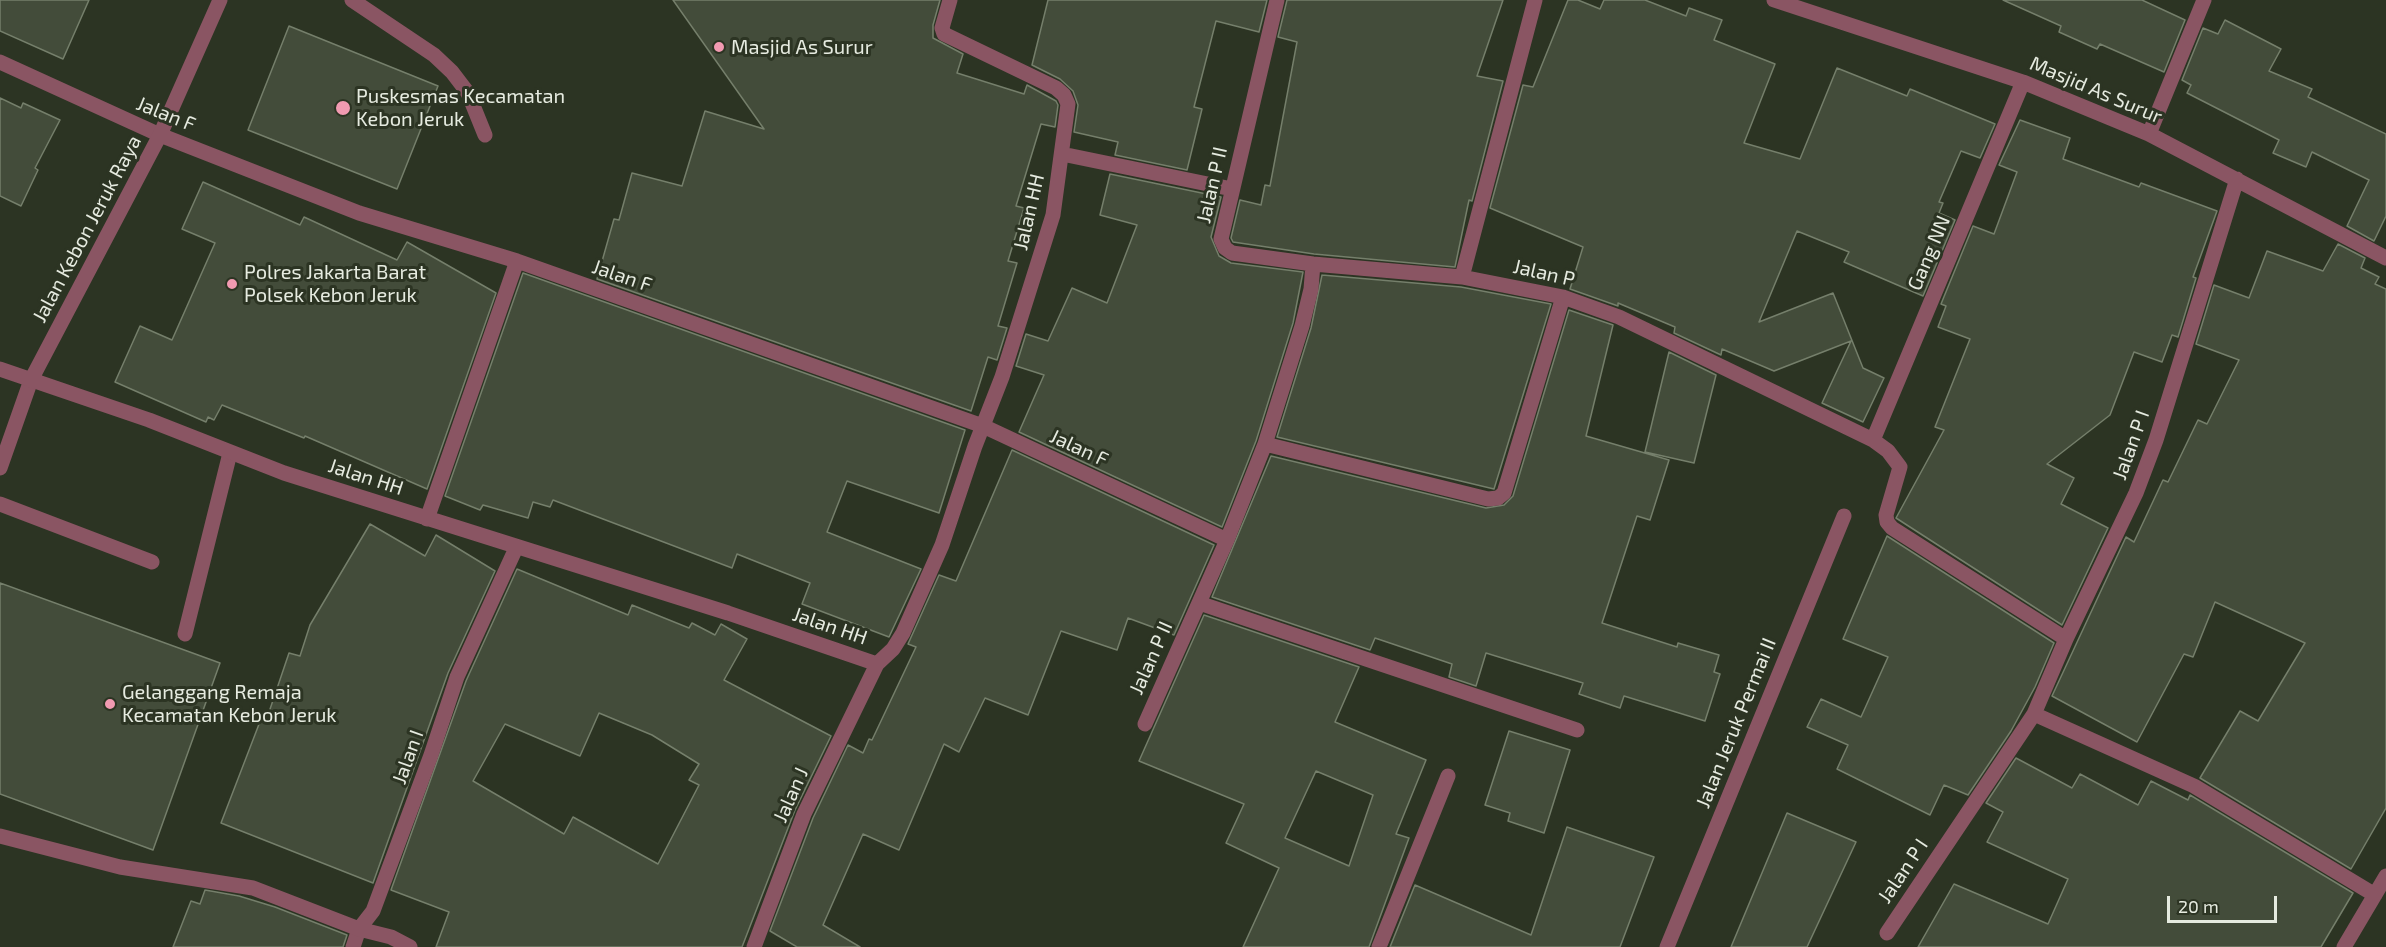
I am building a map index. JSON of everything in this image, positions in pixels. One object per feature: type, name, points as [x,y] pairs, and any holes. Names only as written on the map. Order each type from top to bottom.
[{"type":"street","name":"Jalan Kebon Jeruk Raya","points":[[0,468],[31,380],[160,135],[220,0]]},
{"type":"street","points":[[352,0],[434,55],[452,72],[468,93],[485,135]]},
{"type":"street","name":"Jalan HH","points":[[31,380],[149,420],[230,453],[516,548],[728,613],[878,664],[893,649],[912,613],[942,545],[982,426],[1002,378],[1053,215],[1068,104],[1064,95],[1056,88],[944,34],[942,28],[950,0]]},
{"type":"street","name":"Jalan P II","points":[[1145,724],[1227,540],[1265,444],[1302,326],[1311,289],[1314,264],[1232,254],[1225,248],[1221,239],[1277,0]]},
{"type":"street","points":[[1462,277],[1535,0]]},
{"type":"street","name":"Masjid As Surur","points":[[1774,0],[2023,82],[2149,134],[2386,258]]},
{"type":"street","points":[[2149,134],[2204,0]]},
{"type":"street","name":"Jalan F","points":[[0,62],[160,135],[358,213],[517,261],[982,426],[1227,540]]},
{"type":"street","name":"Gang NN","points":[[1873,440],[2023,82]]},
{"type":"street","points":[[1062,154],[1232,189]]},
{"type":"street","name":"Jalan P I","points":[[1887,933],[2034,714],[2066,639],[2136,493],[2156,440],[2237,179]]},
{"type":"street","points":[[427,519],[517,261]]},
{"type":"street","name":"Jalan P","points":[[1314,264],[1462,277],[1563,297],[1619,317],[1873,440],[1888,451],[1900,467],[1886,515],[1887,522],[1892,528],[2066,639]]},
{"type":"street","points":[[1265,444],[1488,499],[1498,498],[1504,493],[1563,297]]},
{"type":"street","points":[[0,369],[31,380]]},
{"type":"street","points":[[185,634],[230,453]]},
{"type":"street","points":[[0,504],[152,562]]},
{"type":"street","name":"Jalan Jeruk Permai II","points":[[1667,947],[1844,516]]},
{"type":"street","name":"Jalan I","points":[[353,947],[359,928],[373,911],[431,755],[457,677],[516,548]]},
{"type":"street","points":[[1199,603],[1577,730]]},
{"type":"street","name":"Jalan J","points":[[754,947],[804,814],[878,664]]},
{"type":"street","points":[[2034,714],[2194,786],[2375,895]]},
{"type":"street","points":[[1379,947],[1448,776]]},
{"type":"street","points":[[0,836],[120,867],[253,888],[359,928],[391,937],[410,947]]},
{"type":"street","points":[[2344,947],[2386,876]]},
{"type":"building","points":[[0,0],[89,0],[63,59],[0,31]]},
{"type":"building","points":[[673,0],[940,0],[933,25],[933,38],[963,54],[957,73],[1024,94],[1027,85],[1056,101],[1058,105],[1055,127],[1041,124],[1016,206],[1024,208],[1008,261],[1017,263],[998,326],[1007,328],[997,360],[988,357],[971,411],[597,279],[614,219],[619,220],[632,173],[682,186],[705,111],[764,129]]},
{"type":"building","points":[[1048,0],[1267,0],[1259,32],[1216,21],[1194,107],[1202,109],[1187,170],[1115,155],[1118,142],[1074,132],[1078,105],[1073,91],[1060,79],[1032,65]]},
{"type":"building","points":[[1287,0],[1503,0],[1477,76],[1503,81],[1472,201],[1469,200],[1455,267],[1314,254],[1233,242],[1231,238],[1240,200],[1261,205],[1265,185],[1270,186],[1297,42],[1278,37]]},
{"type":"building","points":[[1568,0],[1578,0],[1600,9],[1604,0],[1645,0],[1686,16],[1689,8],[1722,20],[1714,40],[1775,64],[1744,143],[1800,159],[1837,68],[1907,96],[1910,89],[1995,124],[1980,158],[1961,151],[1939,202],[1943,203],[1939,213],[1955,220],[1923,296],[1844,262],[1849,252],[1797,231],[1759,322],[1833,293],[1863,368],[1884,378],[1863,422],[1822,403],[1851,341],[1774,371],[1722,349],[1721,355],[1674,333],[1675,327],[1618,303],[1618,306],[1570,289],[1583,247],[1490,208],[1523,85],[1533,87]]},
{"type":"building","points":[[2003,0],[2142,0],[2185,20],[2164,72],[2100,44],[2097,49],[2059,32],[2061,26]]},
{"type":"building","points":[[2225,20],[2281,49],[2269,71],[2312,89],[2308,97],[2386,134],[2386,216],[2374,241],[2347,226],[2369,180],[2312,152],[2306,167],[2273,153],[2279,140],[2187,93],[2191,85],[2182,80],[2203,28],[2218,34]]},
{"type":"building","name":"Puskesmas Kecamatan Kebon Jeruk","points":[[289,26],[438,86],[397,189],[248,130]]},
{"type":"building","points":[[0,98],[21,108],[23,103],[60,120],[35,168],[38,170],[21,206],[0,196]]},
{"type":"building","points":[[2020,120],[2070,138],[2063,159],[2139,187],[2141,183],[2217,211],[2193,277],[2196,278],[2178,337],[2172,335],[2162,362],[2134,352],[2110,415],[2047,464],[2074,478],[2061,504],[2108,528],[2062,625],[1896,518],[1944,430],[1935,427],[1970,339],[1938,327],[1946,306],[1941,304],[1973,226],[1994,234],[2017,172],[1999,165]]},
{"type":"building","points":[[1110,174],[1221,197],[1211,237],[1219,256],[1231,263],[1303,272],[1293,323],[1256,441],[1222,527],[1019,432],[1044,375],[1016,366],[1026,334],[1048,341],[1072,288],[1107,303],[1137,225],[1100,215]]},
{"type":"building","points":[[203,182],[300,225],[304,217],[397,260],[407,242],[496,293],[427,489],[305,436],[304,438],[222,405],[214,420],[208,417],[206,422],[115,382],[140,326],[172,340],[215,243],[182,229]]},
{"type":"building","points":[[2338,244],[2365,258],[2361,268],[2379,277],[2375,284],[2386,289],[2386,808],[2351,869],[2200,778],[2240,711],[2258,721],[2305,643],[2215,602],[2193,657],[2184,654],[2137,742],[2052,696],[2126,537],[2134,542],[2163,480],[2168,482],[2198,420],[2207,424],[2239,360],[2196,344],[2214,285],[2249,298],[2267,251],[2323,271]]},
{"type":"building","points":[[523,273],[965,430],[939,513],[847,481],[827,532],[921,569],[889,637],[802,604],[810,583],[737,554],[732,568],[553,500],[550,507],[533,502],[528,518],[483,505],[480,510],[445,496]]},
{"type":"building","points":[[1322,275],[1461,287],[1551,304],[1494,489],[1277,437],[1311,328]]},
{"type":"building","points":[[1569,310],[1613,325],[1586,436],[1669,460],[1650,520],[1637,516],[1602,623],[1677,647],[1678,643],[1719,655],[1714,672],[1720,674],[1705,721],[1624,696],[1620,708],[1579,694],[1583,683],[1486,653],[1476,686],[1449,677],[1452,664],[1375,638],[1370,650],[1212,597],[1271,456],[1486,508],[1504,505],[1513,496]]},
{"type":"building","points":[[1669,352],[1716,375],[1694,463],[1645,452]]},
{"type":"building","points":[[1012,450],[1214,545],[1174,635],[1128,618],[1117,650],[1061,631],[1028,715],[985,698],[959,752],[944,744],[899,850],[863,834],[823,925],[860,947],[797,947],[770,931],[813,818],[848,745],[863,753],[869,739],[872,740],[916,647],[908,644],[939,575],[956,581]]},
{"type":"building","points":[[370,524],[425,556],[436,535],[495,571],[448,673],[373,883],[221,823],[261,719],[266,721],[289,653],[300,656],[310,625]]},
{"type":"building","points":[[1887,536],[2054,643],[2035,687],[2011,731],[1968,795],[1944,785],[1930,815],[1837,769],[1848,745],[1807,727],[1821,699],[1861,717],[1888,657],[1843,639]]},
{"type":"building","points":[[517,569],[628,615],[632,605],[689,628],[692,623],[715,635],[721,624],[747,639],[724,680],[831,736],[795,810],[742,947],[436,947],[449,912],[391,890],[466,681]],"holes":[[[599,713],[652,735],[699,764],[689,780],[699,785],[658,864],[573,817],[564,834],[473,781],[505,724],[580,756]]]},
{"type":"building","name":"Gelanggang Remaja Kecamatan Kebon Jeruk","points":[[0,583],[220,663],[153,850],[0,794]]},
{"type":"building","points":[[1204,615],[1359,667],[1335,722],[1426,760],[1396,834],[1409,838],[1369,947],[1243,947],[1279,868],[1226,843],[1244,804],[1139,761]],"holes":[[[1316,771],[1373,795],[1349,866],[1285,838]]]},
{"type":"building","points":[[1509,731],[1570,750],[1544,833],[1508,821],[1510,813],[1485,805]]},
{"type":"building","points":[[2016,758],[2072,788],[2080,774],[2138,805],[2151,781],[2188,800],[2190,795],[2353,893],[2321,947],[1918,947],[1954,884],[2048,924],[2068,879],[1987,842],[2003,812],[1986,803]]},
{"type":"building","points":[[1787,813],[1856,842],[1807,947],[1731,947]]},
{"type":"building","points":[[1567,827],[1654,857],[1620,947],[1390,947],[1415,885],[1531,935]]},
{"type":"building","points":[[205,890],[239,896],[275,907],[347,935],[343,947],[173,947],[191,901],[200,904]]},
{"type":"place","name":"Masjid As Surur","points":[[719,47]]},
{"type":"place","name":"Puskesmas Kecamatan Kebon Jeruk","points":[[343,108]]},
{"type":"place","name":"Polres Jakarta Barat Polsek Kebon Jeruk","points":[[232,284]]},
{"type":"place","name":"Gelanggang Remaja Kecamatan Kebon Jeruk","points":[[110,704]]}]
